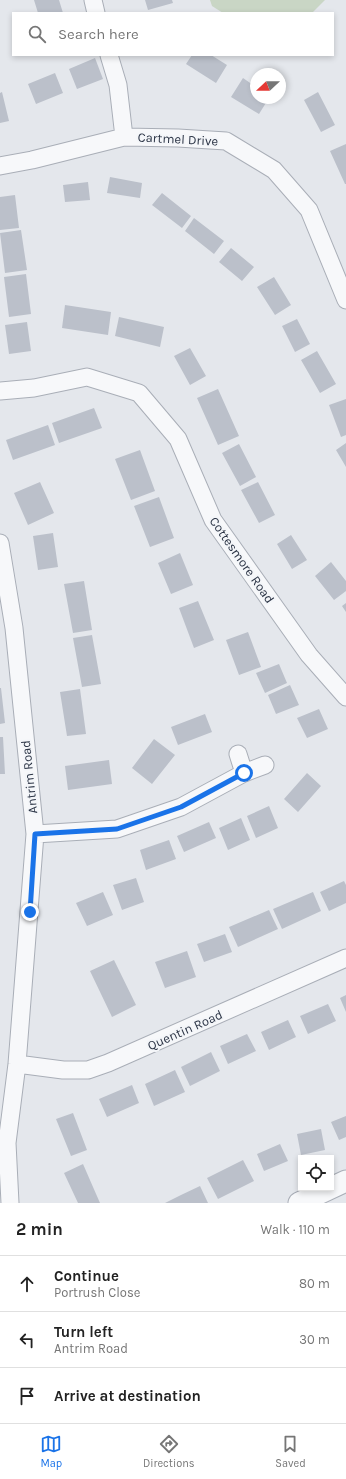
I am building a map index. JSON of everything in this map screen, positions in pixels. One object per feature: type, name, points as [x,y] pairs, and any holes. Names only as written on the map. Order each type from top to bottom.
[{"type":"street","points":[[92,0],[96,12]]},
{"type":"street","points":[[109,56],[118,84],[124,137]]},
{"type":"street","name":"Cartmel Drive","points":[[0,166],[32,160],[124,137],[226,141],[274,170],[309,210],[346,300]]},
{"type":"street","name":"Cottesmore Road","points":[[0,391],[34,388],[87,377],[139,393],[178,439],[213,520],[308,655],[346,697]]},
{"type":"street","name":"Antrim Road","points":[[0,543],[14,628],[35,834],[17,1064],[7,1143],[10,1203]]},
{"type":"street","points":[[238,754],[244,773]]},
{"type":"street","points":[[35,834],[117,829],[181,807],[244,773],[265,765]]},
{"type":"street","name":"Quentin Road","points":[[17,1064],[63,1070],[88,1070],[346,958]]},
{"type":"street","points":[[299,1203],[346,1181]]},
{"type":"green space","points":[[210,0],[325,0],[313,12],[221,12],[212,6]]},
{"type":"building","points":[[34,0],[59,0],[63,12],[38,12]]},
{"type":"building","points":[[145,0],[172,0],[173,3],[148,10]]},
{"type":"building","points":[[191,56],[213,56],[227,65],[216,83],[186,64]]},
{"type":"building","points":[[95,58],[103,79],[77,89],[69,69]]},
{"type":"building","points":[[55,73],[63,93],[36,104],[28,84]]},
{"type":"building","points":[[243,78],[250,83],[250,104],[265,104],[259,114],[231,97]]},
{"type":"building","points":[[2,92],[9,121],[0,123],[0,93]]},
{"type":"building","points":[[318,92],[335,125],[321,132],[304,100]]},
{"type":"building","points":[[346,144],[346,184],[345,184],[330,151]]},
{"type":"building","points":[[110,177],[142,183],[140,198],[107,193]]},
{"type":"building","points":[[88,182],[90,200],[65,202],[63,185]]},
{"type":"building","points":[[162,193],[191,216],[182,228],[152,205]]},
{"type":"building","points":[[15,195],[19,228],[0,230],[0,197]]},
{"type":"building","points":[[194,218],[224,241],[214,254],[185,231]]},
{"type":"building","points":[[21,230],[27,270],[5,273],[0,233]]},
{"type":"building","points":[[231,248],[254,267],[242,281],[219,262]]},
{"type":"building","points":[[26,274],[31,314],[9,317],[4,277]]},
{"type":"building","points":[[274,277],[291,305],[275,315],[257,287]]},
{"type":"building","points":[[65,305],[111,312],[108,335],[62,328]]},
{"type":"building","points":[[119,317],[164,327],[160,347],[115,336]]},
{"type":"building","points":[[297,319],[310,344],[295,352],[282,326]]},
{"type":"building","points":[[27,322],[31,351],[9,354],[5,325]]},
{"type":"building","points":[[190,348],[206,376],[190,385],[174,356]]},
{"type":"building","points":[[317,351],[336,384],[320,393],[301,360]]},
{"type":"building","points":[[218,389],[239,436],[218,445],[197,398]]},
{"type":"building","points":[[346,399],[346,435],[341,437],[329,405]]},
{"type":"building","points":[[94,408],[102,428],[59,443],[52,423]]},
{"type":"building","points":[[48,425],[55,445],[13,460],[6,440]]},
{"type":"building","points":[[346,443],[346,467],[336,450]]},
{"type":"building","points":[[239,444],[256,477],[240,486],[222,453]]},
{"type":"building","points":[[140,450],[155,491],[131,500],[115,459]]},
{"type":"building","points":[[40,482],[54,513],[28,525],[14,493]]},
{"type":"building","points":[[258,482],[275,515],[259,523],[241,490]]},
{"type":"building","points":[[159,497],[174,538],[150,547],[134,506]]},
{"type":"building","points":[[53,533],[58,567],[38,570],[33,536]]},
{"type":"building","points":[[291,535],[307,560],[292,569],[277,544]]},
{"type":"building","points":[[180,553],[193,585],[171,594],[158,563]]},
{"type":"building","points":[[331,562],[346,581],[346,591],[334,600],[315,576]]},
{"type":"building","points":[[84,581],[92,630],[73,633],[64,584]]},
{"type":"building","points":[[198,601],[214,640],[194,648],[179,608]]},
{"type":"building","points":[[346,603],[346,612],[342,606]]},
{"type":"building","points":[[248,632],[261,667],[239,675],[226,640]]},
{"type":"building","points":[[92,635],[101,684],[82,687],[73,638]]},
{"type":"building","points":[[279,664],[287,683],[265,693],[256,673]]},
{"type":"building","points":[[290,685],[299,705],[276,714],[268,695]]},
{"type":"building","points":[[0,688],[5,723],[0,724]]},
{"type":"building","points":[[80,689],[86,734],[67,736],[60,692]]},
{"type":"building","points":[[319,709],[328,729],[307,738],[297,718]]},
{"type":"building","points":[[205,714],[212,732],[178,745],[171,727]]},
{"type":"building","points":[[0,737],[3,737],[5,774],[0,774]]},
{"type":"building","points":[[154,739],[175,755],[152,784],[132,768]]},
{"type":"building","points":[[109,760],[112,784],[68,790],[65,766]]},
{"type":"building","points":[[307,773],[321,786],[298,812],[284,799]]},
{"type":"building","points":[[269,806],[278,828],[256,838],[247,816]]},
{"type":"building","points":[[241,818],[250,840],[228,850],[219,828]]},
{"type":"building","points":[[209,822],[216,838],[184,852],[177,836]]},
{"type":"building","points":[[169,840],[176,859],[146,870],[140,850]]},
{"type":"building","points":[[136,878],[144,902],[122,910],[113,885]]},
{"type":"building","points":[[344,881],[346,885],[346,903],[329,911],[320,892]]},
{"type":"building","points":[[103,892],[113,915],[87,926],[76,903]]},
{"type":"building","points":[[313,892],[321,911],[282,929],[273,909]]},
{"type":"building","points":[[269,910],[278,929],[238,947],[229,927]]},
{"type":"building","points":[[225,934],[232,952],[204,962],[197,944]]},
{"type":"building","points":[[187,951],[196,977],[165,988],[155,962]]},
{"type":"building","points":[[114,960],[136,1005],[112,1017],[90,971]]},
{"type":"building","points":[[346,995],[346,1012],[340,998]]},
{"type":"building","points":[[328,1004],[336,1021],[308,1034],[300,1016]]},
{"type":"building","points":[[288,1020],[296,1037],[269,1050],[261,1032]]},
{"type":"building","points":[[247,1034],[256,1051],[228,1064],[220,1046]]},
{"type":"building","points":[[211,1052],[220,1071],[190,1086],[181,1067]]},
{"type":"building","points":[[175,1070],[185,1092],[154,1106],[145,1084]]},
{"type":"building","points":[[132,1085],[139,1103],[107,1117],[99,1099]]},
{"type":"building","points":[[73,1113],[87,1150],[71,1156],[56,1119]]},
{"type":"building","points":[[346,1116],[346,1137],[339,1140],[331,1122]]},
{"type":"building","points":[[321,1129],[325,1150],[301,1155],[297,1134]]},
{"type":"building","points":[[280,1144],[288,1161],[264,1171],[257,1154]]},
{"type":"building","points":[[243,1160],[254,1181],[218,1199],[207,1178]]},
{"type":"building","points":[[83,1164],[100,1203],[78,1203],[64,1173]]},
{"type":"building","points":[[200,1186],[208,1203],[165,1203],[181,1195]]},
{"type":"route","points":[[30,912],[35,834],[117,829],[181,807],[244,773]]}]
